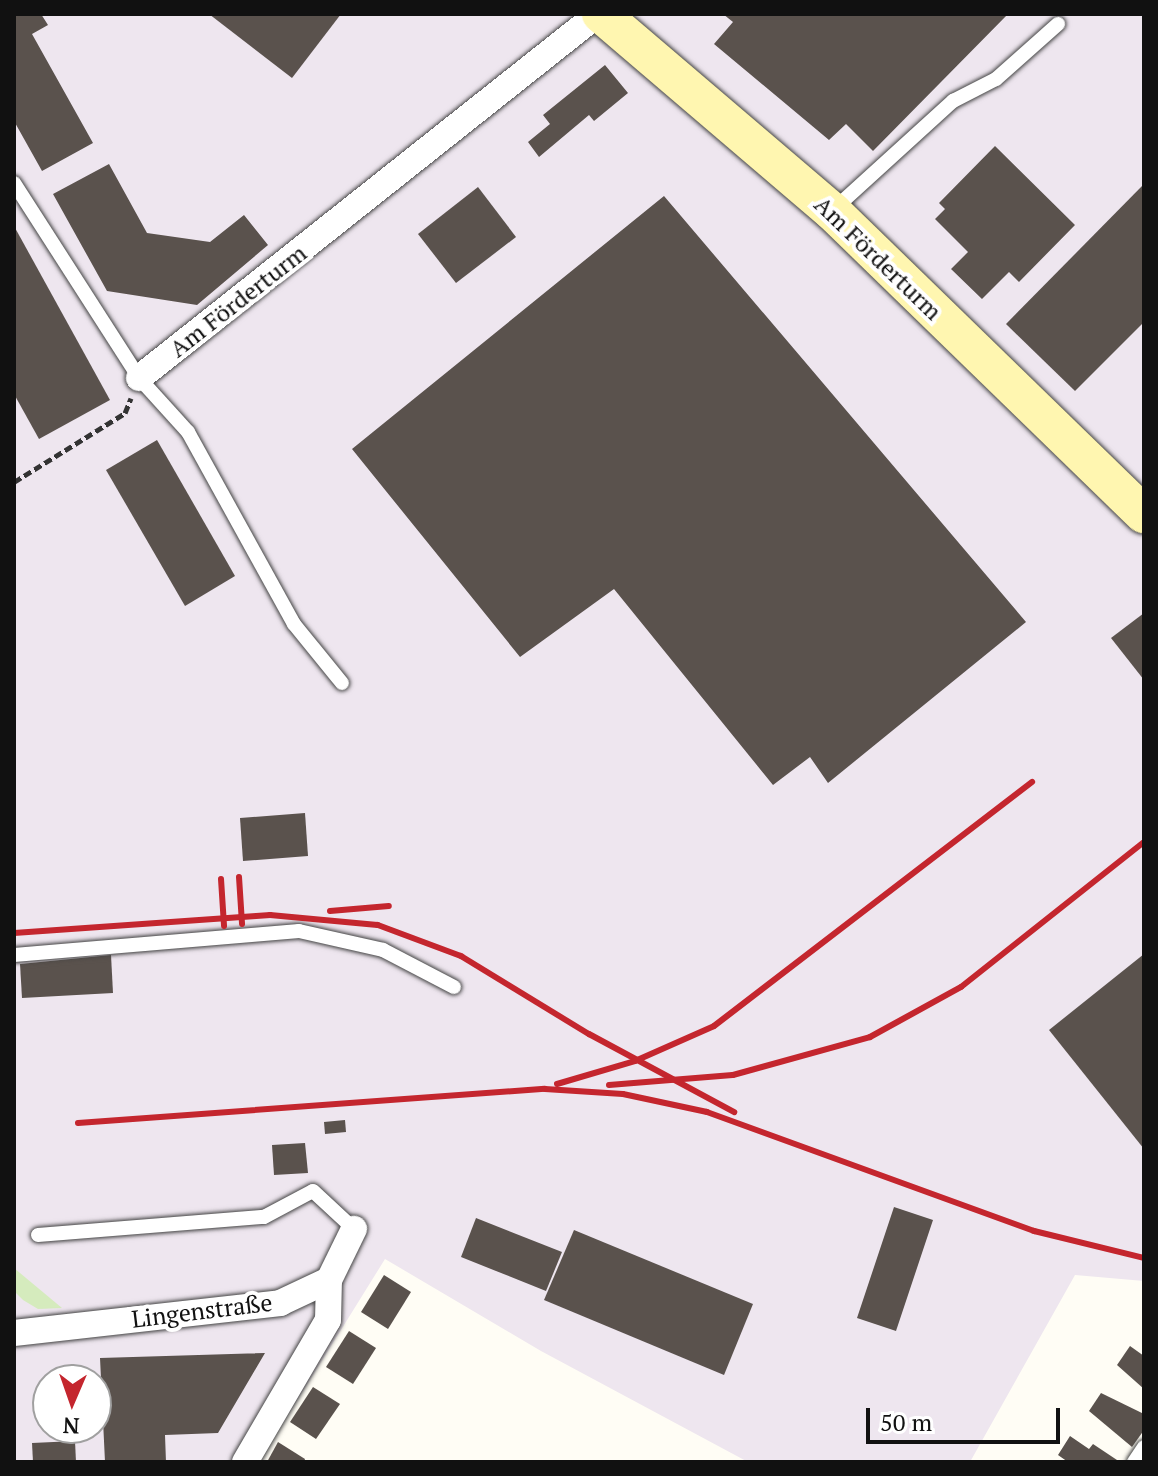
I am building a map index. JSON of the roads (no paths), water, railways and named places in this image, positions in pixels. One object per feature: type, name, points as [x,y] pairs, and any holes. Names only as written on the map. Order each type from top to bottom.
[{"type":"street","name":"Am Förderturm","points":[[139,378],[600,14],[832,211],[1144,514]]},
{"type":"street","points":[[245,1462],[328,1320],[329,1280],[354,1229]]},
{"type":"street","name":"Lingenstraße","points":[[14,1333],[280,1303],[329,1280]]},
{"type":"lane","points":[[832,211],[953,101],[996,79],[1058,24]]},
{"type":"lane","points":[[14,183],[139,378],[188,432],[294,624],[342,683]]},
{"type":"lane","points":[[14,955],[299,931],[383,950],[454,987]]},
{"type":"lane","points":[[38,1235],[264,1217],[313,1191],[354,1229]]},
{"type":"lane","points":[[1134,1462],[1144,1447]]},
{"type":"railway","points":[[557,1084],[635,1061],[714,1026],[1032,782]]},
{"type":"railway","points":[[609,1085],[733,1075],[870,1037],[961,987],[1144,842]]},
{"type":"railway","points":[[239,877],[242,924]]},
{"type":"railway","points":[[221,879],[224,926]]},
{"type":"railway","points":[[330,911],[389,906]]},
{"type":"railway","points":[[14,933],[270,915],[378,925],[461,956],[589,1034],[734,1112]]},
{"type":"railway","points":[[78,1123],[545,1089],[623,1094],[707,1112],[1034,1231],[1144,1258]]}]
